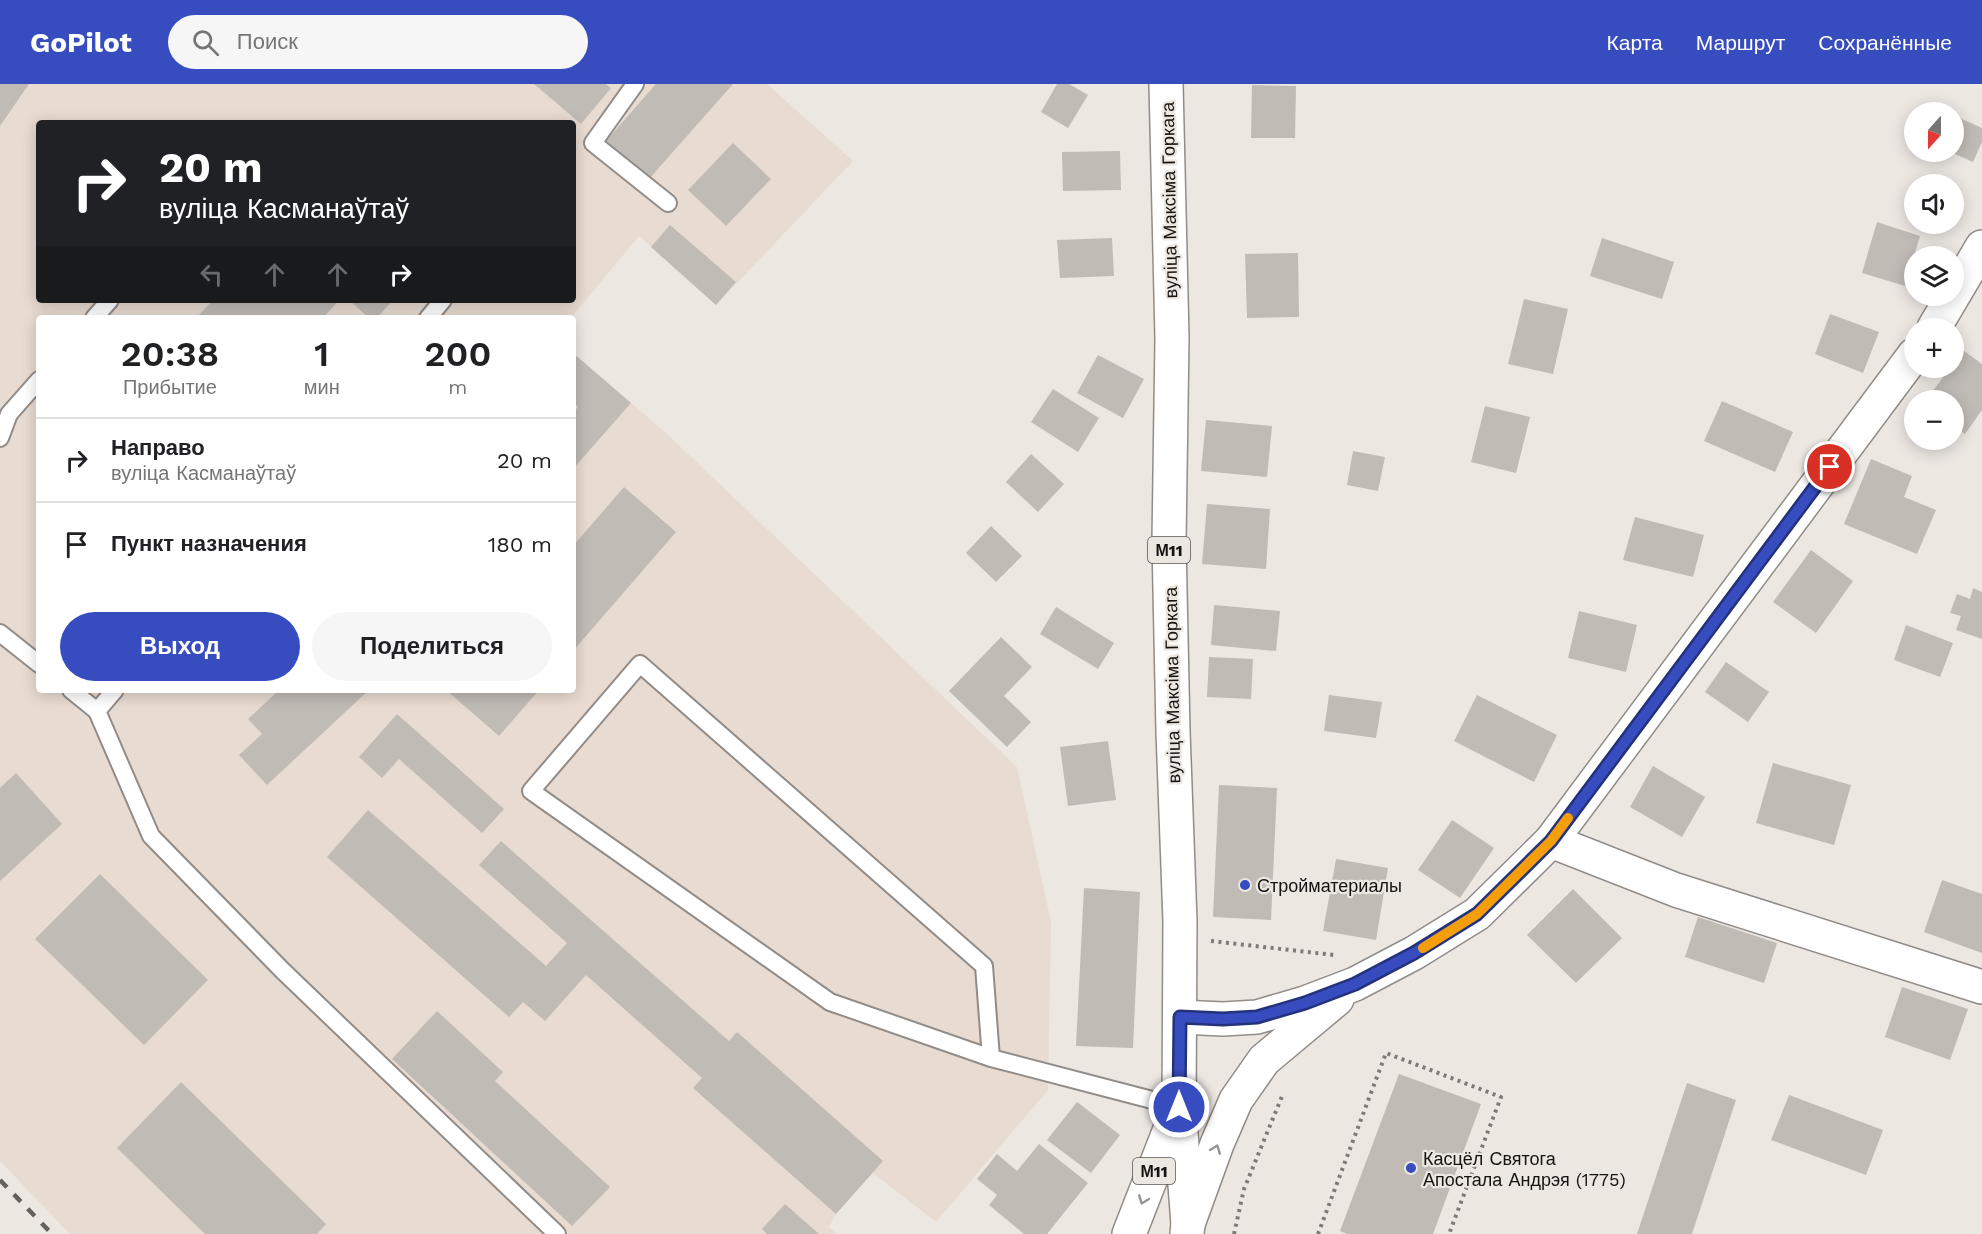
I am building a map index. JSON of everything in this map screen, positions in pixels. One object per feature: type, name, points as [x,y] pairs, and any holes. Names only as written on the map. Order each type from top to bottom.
[{"type":"main road","name":"вуліца Максіма Горкага","points":[[1166,84],[1172,338],[1169,554],[1180,921],[1179,1107],[1187,1229]]},
{"type":"main road","points":[[1940,318],[1982,247]]},
{"type":"main road","points":[[1180,1017],[1223,1019],[1257,1017],[1305,1003],[1348,970],[1414,953],[1477,914],[1551,841],[1904,368]]},
{"type":"main road","points":[[1551,841],[1676,890],[1982,987]]},
{"type":"main road","points":[[1187,1229],[1217,1144],[1236,1100],[1264,1060],[1348,970]]},
{"type":"main road","name":"вуліца Максіма Горкага","points":[[1129,1234],[1179,1107]]},
{"type":"lane","points":[[635,84],[593,143],[668,203]]},
{"type":"lane","points":[[97,315],[107,303]]},
{"type":"lane","points":[[430,315],[440,303]]},
{"type":"lane","points":[[0,438],[9,414],[36,383]]},
{"type":"lane","points":[[0,633],[36,662]]},
{"type":"lane","points":[[991,1058],[984,966],[640,664],[531,791],[830,1002],[991,1058],[1179,1107]]},
{"type":"lane","points":[[75,693],[97,711],[151,836],[283,971],[556,1234]]},
{"type":"lane","points":[[97,711],[112,693]]},
{"type":"path","points":[[1199,940],[1348,970]]},
{"type":"path","points":[[1318,1234],[1386,1053],[1501,1097],[1449,1234]]},
{"type":"path","points":[[1234,1234],[1244,1189],[1283,1093]]},
{"type":"shaded area","points":[[0,84],[767,84],[853,161],[716,305],[639,236],[573,315],[36,315],[36,693],[576,693],[576,356],[665,432],[1017,767],[1051,922],[1048,1090],[936,1222],[873,1173],[836,1214],[829,1227],[837,1234],[70,1234],[0,1161]]},
{"type":"building","points":[[0,84],[29,84],[0,126]]},
{"type":"building","points":[[534,84],[606,84],[611,88],[581,124]]},
{"type":"building","points":[[656,84],[733,84],[648,180],[605,142]]},
{"type":"building","points":[[1057,84],[1069,84],[1088,95],[1068,128],[1041,112]]},
{"type":"building","points":[[1252,85],[1296,86],[1295,138],[1251,138]]},
{"type":"building","points":[[1964,120],[1982,128],[1982,142],[1973,162],[1964,158]]},
{"type":"building","points":[[733,143],[771,179],[726,226],[688,190]]},
{"type":"building","points":[[1120,151],[1121,190],[1063,191],[1062,152]]},
{"type":"building","points":[[1877,222],[1904,231],[1904,234],[1920,236],[1917,246],[1904,246],[1904,286],[1862,273]]},
{"type":"building","points":[[670,225],[736,282],[716,305],[651,247]]},
{"type":"building","points":[[1112,238],[1114,276],[1060,278],[1057,240]]},
{"type":"building","points":[[1602,238],[1674,262],[1662,299],[1590,276]]},
{"type":"building","points":[[1298,253],[1299,317],[1247,318],[1245,254]]},
{"type":"building","points":[[1524,299],[1568,309],[1553,374],[1508,364]]},
{"type":"building","points":[[210,303],[336,303],[326,315],[199,315]]},
{"type":"building","points":[[352,303],[390,303],[380,315],[366,315]]},
{"type":"building","points":[[1830,314],[1879,332],[1863,373],[1815,354]]},
{"type":"building","points":[[1964,351],[1982,364],[1982,410],[1965,434],[1964,390],[1934,390],[1942,378],[1964,378]]},
{"type":"building","points":[[1098,355],[1144,379],[1123,418],[1077,393]]},
{"type":"building","points":[[576,356],[631,403],[576,466],[576,409],[578,407],[576,405]]},
{"type":"building","points":[[1053,389],[1099,418],[1078,452],[1031,422]]},
{"type":"building","points":[[1722,401],[1793,432],[1775,472],[1704,441]]},
{"type":"building","points":[[1485,406],[1530,417],[1516,473],[1471,462]]},
{"type":"building","points":[[1206,420],[1272,426],[1267,477],[1201,471]]},
{"type":"building","points":[[1353,451],[1385,457],[1378,491],[1347,485]]},
{"type":"building","points":[[1031,454],[1064,484],[1038,512],[1006,482]]},
{"type":"building","points":[[1871,459],[1912,476],[1904,497],[1936,510],[1917,554],[1844,524]]},
{"type":"building","points":[[624,487],[676,532],[576,648],[576,543]]},
{"type":"building","points":[[1207,504],[1270,509],[1266,569],[1202,564]]},
{"type":"building","points":[[1635,517],[1704,535],[1693,577],[1623,560]]},
{"type":"building","points":[[991,526],[1022,556],[996,582],[966,553]]},
{"type":"building","points":[[1811,550],[1853,581],[1816,633],[1773,602]]},
{"type":"building","points":[[1973,588],[1982,592],[1982,639],[1956,630],[1961,616],[1950,613],[1957,594],[1970,599]]},
{"type":"building","points":[[1214,605],[1280,611],[1276,651],[1211,645]]},
{"type":"building","points":[[1056,607],[1114,643],[1098,669],[1040,634]]},
{"type":"building","points":[[1579,611],[1637,625],[1626,672],[1568,658]]},
{"type":"building","points":[[1906,625],[1953,643],[1940,677],[1894,660]]},
{"type":"building","points":[[1001,637],[1032,667],[1004,696],[1031,722],[1007,747],[949,691]]},
{"type":"building","points":[[1209,657],[1253,659],[1251,699],[1207,697]]},
{"type":"building","points":[[1726,662],[1769,692],[1748,722],[1705,692]]},
{"type":"building","points":[[276,693],[366,693],[267,785],[239,755],[262,734],[248,719]]},
{"type":"building","points":[[449,693],[536,693],[499,736]]},
{"type":"building","points":[[1329,695],[1382,702],[1376,738],[1324,731]]},
{"type":"building","points":[[1477,695],[1557,735],[1534,782],[1454,741]]},
{"type":"building","points":[[397,714],[504,809],[482,833],[399,759],[382,778],[359,757]]},
{"type":"building","points":[[1108,741],[1116,800],[1068,806],[1060,747]]},
{"type":"building","points":[[1773,763],[1851,785],[1834,845],[1756,823]]},
{"type":"building","points":[[1653,766],[1705,797],[1682,837],[1630,807]]},
{"type":"building","points":[[16,773],[62,824],[0,881],[0,788]]},
{"type":"building","points":[[1219,785],[1277,788],[1271,920],[1213,917]]},
{"type":"building","points":[[368,810],[546,966],[567,943],[479,865],[501,841],[729,1041],[737,1032],[883,1161],[836,1214],[693,1088],[702,1078],[586,975],[545,1021],[523,1002],[509,1017],[327,857]]},
{"type":"building","points":[[1452,820],[1494,848],[1460,898],[1418,870]]},
{"type":"building","points":[[1336,859],[1388,868],[1376,940],[1323,931]]},
{"type":"building","points":[[100,874],[208,980],[144,1045],[35,939]]},
{"type":"building","points":[[1942,880],[1982,894],[1982,953],[1924,932]]},
{"type":"building","points":[[1084,888],[1140,892],[1133,1048],[1076,1046]]},
{"type":"building","points":[[1573,889],[1622,938],[1576,983],[1527,935]]},
{"type":"building","points":[[1698,917],[1777,943],[1764,983],[1685,957]]},
{"type":"building","points":[[1902,987],[1968,1009],[1950,1060],[1885,1037]]},
{"type":"building","points":[[437,1011],[503,1072],[495,1081],[610,1187],[572,1226],[392,1059]]},
{"type":"building","name":"Касцёл Святога Апостала Андрэя (1775)","points":[[1399,1074],[1481,1104],[1433,1234],[1347,1234],[1340,1231]]},
{"type":"building","points":[[181,1082],[326,1224],[317,1234],[205,1234],[117,1148]]},
{"type":"building","points":[[1687,1083],[1736,1100],[1692,1234],[1637,1234]]},
{"type":"building","points":[[1789,1095],[1883,1130],[1866,1175],[1771,1140]]},
{"type":"building","points":[[1077,1102],[1120,1135],[1091,1173],[1047,1140]]},
{"type":"building","points":[[1039,1144],[1088,1183],[1047,1234],[1024,1234],[989,1205],[997,1195],[977,1179],[997,1154],[1017,1171]]},
{"type":"building","points":[[785,1204],[819,1234],[767,1234],[762,1229]]},
{"type":"railway","points":[[0,1180],[52,1234]]},
{"type":"slow traffic","points":[[1423,948],[1477,914],[1551,841],[1568,818]]},
{"type":"place","name":"Стройматериалы","points":[[1245,885]]},
{"type":"place","name":"Касцёл Святога Апостала Андрэя (1775)","points":[[1411,1168]]},
{"type":"route","points":[[1179,1107],[1180,1017],[1223,1019],[1257,1017],[1305,1003],[1355,984],[1414,953],[1477,914],[1551,841],[1830,467]]}]
